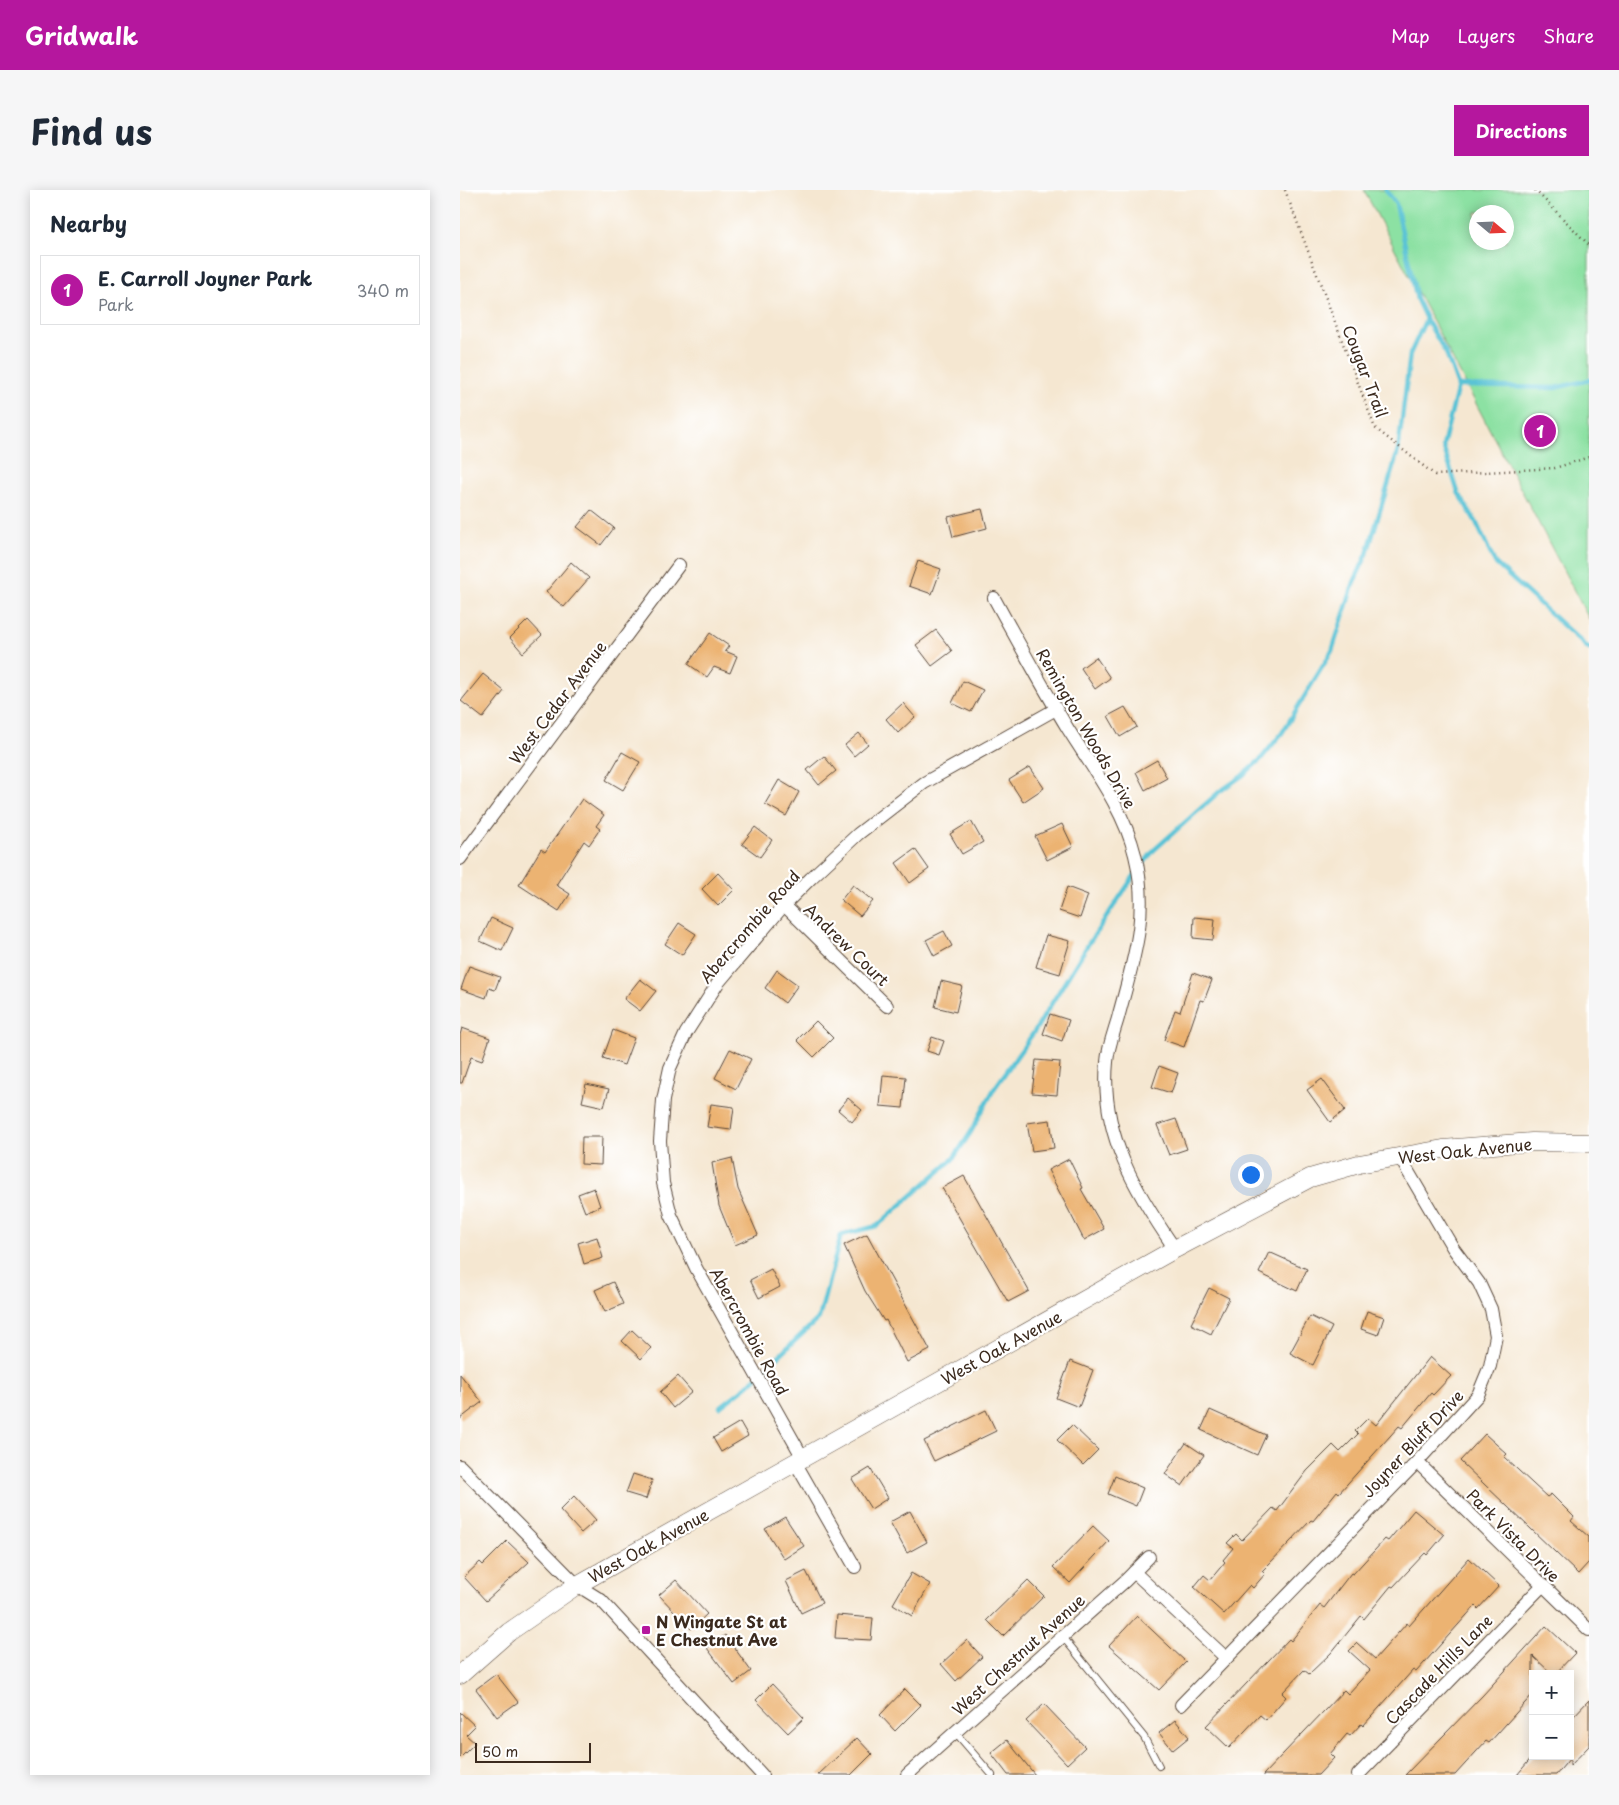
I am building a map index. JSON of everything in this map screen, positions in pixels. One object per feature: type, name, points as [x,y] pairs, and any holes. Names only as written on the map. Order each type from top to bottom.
[{"type":"street","name":"West Cedar Avenue","points":[[460,859],[679,565]]},
{"type":"street","name":"Remington Woods Drive","points":[[994,598],[1056,709],[1119,813],[1135,855],[1142,902],[1137,947],[1107,1060],[1106,1091],[1114,1138],[1141,1199],[1175,1249]]},
{"type":"street","name":"Abercrombie Road","points":[[855,1567],[696,1268],[671,1215],[663,1183],[660,1141],[663,1100],[670,1068],[686,1033],[718,983],[784,905],[858,834],[924,783],[1056,709]]},
{"type":"street","name":"Andrew Court","points":[[784,905],[888,1006]]},
{"type":"street","name":"West Oak Avenue","points":[[460,1675],[509,1632],[577,1585],[1175,1249],[1310,1178],[1399,1156],[1443,1149],[1532,1142],[1589,1142]]},
{"type":"street","name":"Joyner Bluff Drive","points":[[1181,1705],[1417,1462],[1478,1396],[1490,1366],[1496,1336],[1491,1309],[1479,1283],[1453,1248],[1399,1156]]},
{"type":"street","name":"Park Vista Drive","points":[[1417,1462],[1589,1630]]},
{"type":"street","points":[[460,1466],[577,1585],[601,1600],[762,1775]]},
{"type":"street","name":"West Chestnut Avenue","points":[[907,1775],[1063,1637],[1149,1557]]},
{"type":"street","points":[[1134,1572],[1226,1658]]},
{"type":"street","name":"Cascade Hills Lane","points":[[1358,1775],[1542,1586]]},
{"type":"lane","points":[[1063,1637],[1144,1737],[1159,1766]]},
{"type":"lane","points":[[955,1732],[992,1775]]},
{"type":"path","name":"Cougar Trail","points":[[1286,190],[1375,428],[1435,475],[1556,468],[1589,456]]},
{"type":"path","points":[[1535,190],[1589,245]]},
{"type":"green space","points":[[1364,190],[1589,190],[1589,619]]},
{"type":"building","points":[[982,509],[987,528],[953,537],[948,517]]},
{"type":"building","points":[[591,510],[614,528],[601,545],[577,527]]},
{"type":"building","points":[[918,561],[941,569],[932,594],[909,586]]},
{"type":"building","points":[[571,562],[589,578],[564,607],[546,592]]},
{"type":"building","points":[[528,620],[542,635],[523,653],[510,638]]},
{"type":"building","points":[[936,630],[952,651],[932,666],[916,645]]},
{"type":"building","points":[[710,633],[729,646],[725,651],[737,656],[730,673],[714,667],[707,677],[688,664]]},
{"type":"building","points":[[1096,657],[1110,678],[1095,689],[1081,668]]},
{"type":"building","points":[[483,674],[504,691],[483,718],[461,701]]},
{"type":"building","points":[[963,681],[983,690],[971,712],[952,703]]},
{"type":"building","points":[[903,703],[915,717],[898,733],[886,719]]},
{"type":"building","points":[[1125,707],[1137,727],[1120,737],[1108,716]]},
{"type":"building","points":[[859,733],[868,744],[854,756],[845,745]]},
{"type":"building","points":[[622,752],[640,762],[623,790],[606,780]]},
{"type":"building","points":[[824,756],[836,771],[819,785],[807,770]]},
{"type":"building","points":[[1157,760],[1167,778],[1145,790],[1136,772]]},
{"type":"building","points":[[1030,767],[1044,788],[1023,802],[1009,780]]},
{"type":"building","points":[[779,780],[799,792],[786,816],[765,804]]},
{"type":"building","points":[[582,799],[604,815],[596,826],[600,829],[589,845],[584,841],[556,885],[570,894],[559,911],[519,885],[541,849],[545,852]]},
{"type":"building","points":[[971,821],[983,842],[962,854],[950,834]]},
{"type":"building","points":[[1062,824],[1073,847],[1047,860],[1035,836]]},
{"type":"building","points":[[755,827],[772,840],[760,857],[742,844]]},
{"type":"building","points":[[915,849],[929,869],[910,883],[896,863]]},
{"type":"building","points":[[718,873],[734,890],[718,906],[702,889]]},
{"type":"building","points":[[853,885],[873,901],[860,916],[841,900]]},
{"type":"building","points":[[1067,887],[1088,895],[1080,918],[1059,911]]},
{"type":"building","points":[[1194,917],[1215,919],[1213,940],[1193,938]]},
{"type":"building","points":[[491,918],[513,928],[502,951],[480,941]]},
{"type":"building","points":[[679,923],[696,934],[682,955],[665,944]]},
{"type":"building","points":[[944,931],[952,946],[934,956],[926,940]]},
{"type":"building","points":[[1046,935],[1070,941],[1060,974],[1036,967]]},
{"type":"building","points":[[469,966],[500,977],[495,990],[489,988],[486,998],[461,989]]},
{"type":"building","points":[[777,970],[798,985],[785,1003],[765,988]]},
{"type":"building","points":[[1193,973],[1212,980],[1204,1001],[1200,1000],[1184,1047],[1164,1040],[1175,1010],[1180,1012]]},
{"type":"building","points":[[640,979],[656,991],[640,1011],[624,999]]},
{"type":"building","points":[[941,981],[962,986],[956,1012],[935,1007]]},
{"type":"building","points":[[1050,1014],[1069,1020],[1062,1041],[1043,1034]]},
{"type":"building","points":[[816,1021],[833,1038],[814,1057],[797,1040]]},
{"type":"building","points":[[462,1028],[490,1038],[482,1061],[471,1057],[462,1083],[460,1083],[460,1035]]},
{"type":"building","points":[[613,1030],[634,1038],[624,1065],[603,1058]]},
{"type":"building","points":[[932,1037],[944,1041],[939,1055],[927,1051]]},
{"type":"building","points":[[730,1049],[751,1059],[736,1089],[715,1078]]},
{"type":"building","points":[[1036,1060],[1060,1062],[1057,1095],[1032,1093]]},
{"type":"building","points":[[1159,1066],[1178,1073],[1171,1093],[1152,1087]]},
{"type":"building","points":[[883,1075],[906,1077],[903,1108],[880,1106]]},
{"type":"building","points":[[1322,1079],[1345,1110],[1330,1122],[1307,1090]]},
{"type":"building","points":[[586,1084],[609,1089],[604,1107],[582,1102]]},
{"type":"building","points":[[848,1098],[862,1110],[852,1122],[838,1110]]},
{"type":"building","points":[[711,1104],[734,1107],[731,1130],[707,1127]]},
{"type":"building","points":[[1176,1119],[1187,1149],[1169,1155],[1157,1125]]},
{"type":"building","points":[[1050,1120],[1054,1148],[1032,1151],[1027,1123]]},
{"type":"building","points":[[582,1137],[602,1137],[601,1165],[581,1164]]},
{"type":"building","points":[[732,1158],[738,1189],[758,1235],[735,1245],[719,1206],[712,1163]]},
{"type":"building","points":[[1069,1159],[1083,1188],[1081,1189],[1104,1229],[1084,1240],[1048,1170]]},
{"type":"building","points":[[964,1176],[1029,1291],[1008,1302],[942,1188]]},
{"type":"building","points":[[594,1188],[600,1206],[585,1212],[578,1194]]},
{"type":"building","points":[[867,1234],[930,1350],[907,1362],[886,1320],[884,1321],[865,1291],[844,1245]]},
{"type":"building","points":[[597,1237],[603,1258],[584,1264],[578,1243]]},
{"type":"building","points":[[1269,1252],[1307,1269],[1297,1291],[1259,1273]]},
{"type":"building","points":[[771,1269],[780,1287],[759,1298],[750,1280]]},
{"type":"building","points":[[613,1282],[623,1304],[605,1312],[595,1290]]},
{"type":"building","points":[[1209,1288],[1229,1298],[1211,1334],[1191,1324]]},
{"type":"building","points":[[1367,1311],[1384,1317],[1378,1335],[1361,1329]]},
{"type":"building","points":[[1310,1316],[1332,1327],[1313,1365],[1290,1353]]},
{"type":"building","points":[[632,1330],[651,1348],[641,1359],[622,1341]]},
{"type":"building","points":[[1430,1357],[1451,1376],[1433,1395],[1431,1393],[1402,1428],[1399,1426],[1339,1493],[1337,1491],[1313,1521],[1311,1520],[1262,1571],[1265,1574],[1253,1588],[1250,1585],[1224,1614],[1194,1587],[1204,1575],[1210,1580],[1225,1562],[1223,1560],[1233,1548],[1227,1543],[1236,1534],[1242,1540],[1273,1508],[1277,1511],[1307,1471],[1333,1445],[1340,1452],[1358,1434],[1355,1431],[1368,1418],[1376,1425]]},
{"type":"building","points":[[1070,1361],[1093,1370],[1079,1407],[1056,1398]]},
{"type":"building","points":[[460,1374],[482,1402],[460,1419]]},
{"type":"building","points":[[678,1376],[692,1392],[673,1408],[660,1392]]},
{"type":"building","points":[[986,1410],[996,1431],[934,1461],[924,1441]]},
{"type":"building","points":[[1210,1410],[1266,1435],[1257,1455],[1201,1430]]},
{"type":"building","points":[[740,1422],[748,1436],[721,1452],[713,1438]]},
{"type":"building","points":[[1072,1425],[1098,1450],[1083,1465],[1057,1440]]},
{"type":"building","points":[[1485,1434],[1507,1454],[1504,1457],[1547,1497],[1551,1494],[1574,1517],[1571,1521],[1589,1537],[1589,1562],[1578,1574],[1460,1461]]},
{"type":"building","points":[[1186,1443],[1204,1455],[1182,1486],[1165,1474]]},
{"type":"building","points":[[870,1468],[888,1498],[871,1509],[852,1479]]},
{"type":"building","points":[[633,1474],[652,1480],[646,1499],[626,1493]]},
{"type":"building","points":[[1115,1476],[1143,1488],[1136,1506],[1108,1494]]},
{"type":"building","points":[[574,1496],[596,1520],[581,1533],[560,1510]]},
{"type":"building","points":[[1414,1510],[1444,1535],[1427,1555],[1425,1553],[1393,1587],[1391,1586],[1364,1619],[1361,1616],[1331,1653],[1309,1674],[1304,1670],[1282,1693],[1286,1697],[1266,1720],[1260,1715],[1229,1748],[1206,1726],[1289,1639],[1291,1641],[1320,1605],[1324,1608],[1351,1573],[1353,1574],[1385,1539],[1388,1541]]},
{"type":"building","points":[[910,1511],[927,1542],[907,1553],[890,1522]]},
{"type":"building","points":[[785,1517],[804,1546],[784,1559],[765,1529]]},
{"type":"building","points":[[1093,1526],[1109,1541],[1070,1583],[1053,1567]]},
{"type":"building","points":[[507,1541],[529,1562],[486,1601],[464,1577],[480,1562],[483,1565]]},
{"type":"building","points":[[1469,1558],[1499,1586],[1478,1609],[1475,1606],[1416,1672],[1413,1670],[1363,1726],[1361,1724],[1350,1736],[1347,1734],[1330,1754],[1334,1758],[1318,1775],[1263,1775],[1344,1690],[1348,1694],[1370,1670],[1349,1651],[1357,1643],[1375,1659],[1407,1623],[1409,1626]]},
{"type":"building","points":[[806,1571],[822,1603],[801,1613],[786,1581]]},
{"type":"building","points":[[911,1573],[930,1584],[912,1616],[893,1604]]},
{"type":"building","points":[[676,1580],[707,1614],[691,1629],[659,1595]]},
{"type":"building","points":[[1028,1580],[1044,1596],[1003,1636],[987,1620]]},
{"type":"building","points":[[837,1615],[873,1618],[871,1640],[835,1638]]},
{"type":"building","points":[[1137,1616],[1186,1662],[1159,1690],[1109,1646]]},
{"type":"building","points":[[1546,1626],[1575,1653],[1559,1670],[1548,1670],[1533,1656],[1533,1670],[1529,1670],[1529,1698],[1489,1743],[1486,1741],[1455,1775],[1405,1775],[1483,1695]]},
{"type":"building","points":[[725,1635],[751,1671],[734,1684],[707,1648]]},
{"type":"building","points":[[967,1640],[982,1657],[956,1681],[941,1664]]},
{"type":"building","points":[[496,1674],[518,1702],[497,1717],[476,1689]]},
{"type":"building","points":[[772,1684],[804,1718],[788,1733],[756,1700]]},
{"type":"building","points":[[905,1689],[921,1705],[895,1731],[880,1715]]},
{"type":"building","points":[[1589,1700],[1589,1746],[1570,1766],[1570,1760],[1574,1760],[1574,1716]]},
{"type":"building","points":[[1044,1704],[1085,1747],[1067,1764],[1026,1721]]},
{"type":"building","points":[[460,1712],[475,1726],[466,1735],[475,1743],[460,1758]]},
{"type":"building","points":[[1175,1720],[1189,1737],[1173,1750],[1159,1733]]},
{"type":"building","points":[[857,1738],[872,1754],[851,1775],[818,1775]]},
{"type":"building","points":[[1007,1740],[1035,1775],[1008,1775],[991,1753]]},
{"type":"building","points":[[1530,1760],[1568,1760],[1556,1775],[1517,1775]]},
{"type":"waterway","points":[[1386,190],[1396,204],[1417,300],[1446,353],[1458,386],[1443,446],[1458,492],[1476,522],[1495,563],[1589,649]]},
{"type":"waterway","points":[[1141,867],[1154,850],[1219,792],[1242,776],[1260,760],[1282,733],[1332,651],[1354,582],[1367,554],[1398,451],[1410,354],[1426,319]]},
{"type":"waterway","points":[[1458,386],[1555,388],[1589,380]]},
{"type":"waterway","points":[[720,1407],[747,1386],[819,1318],[841,1235],[877,1226],[953,1159],[971,1132],[994,1089],[1034,1032],[1089,943],[1136,873]]},
{"type":"place","name":"E. Carroll Joyner Park","points":[[1540,431]]},
{"type":"place","name":"N Wingate St at E Chestnut Ave","points":[[646,1630]]}]
